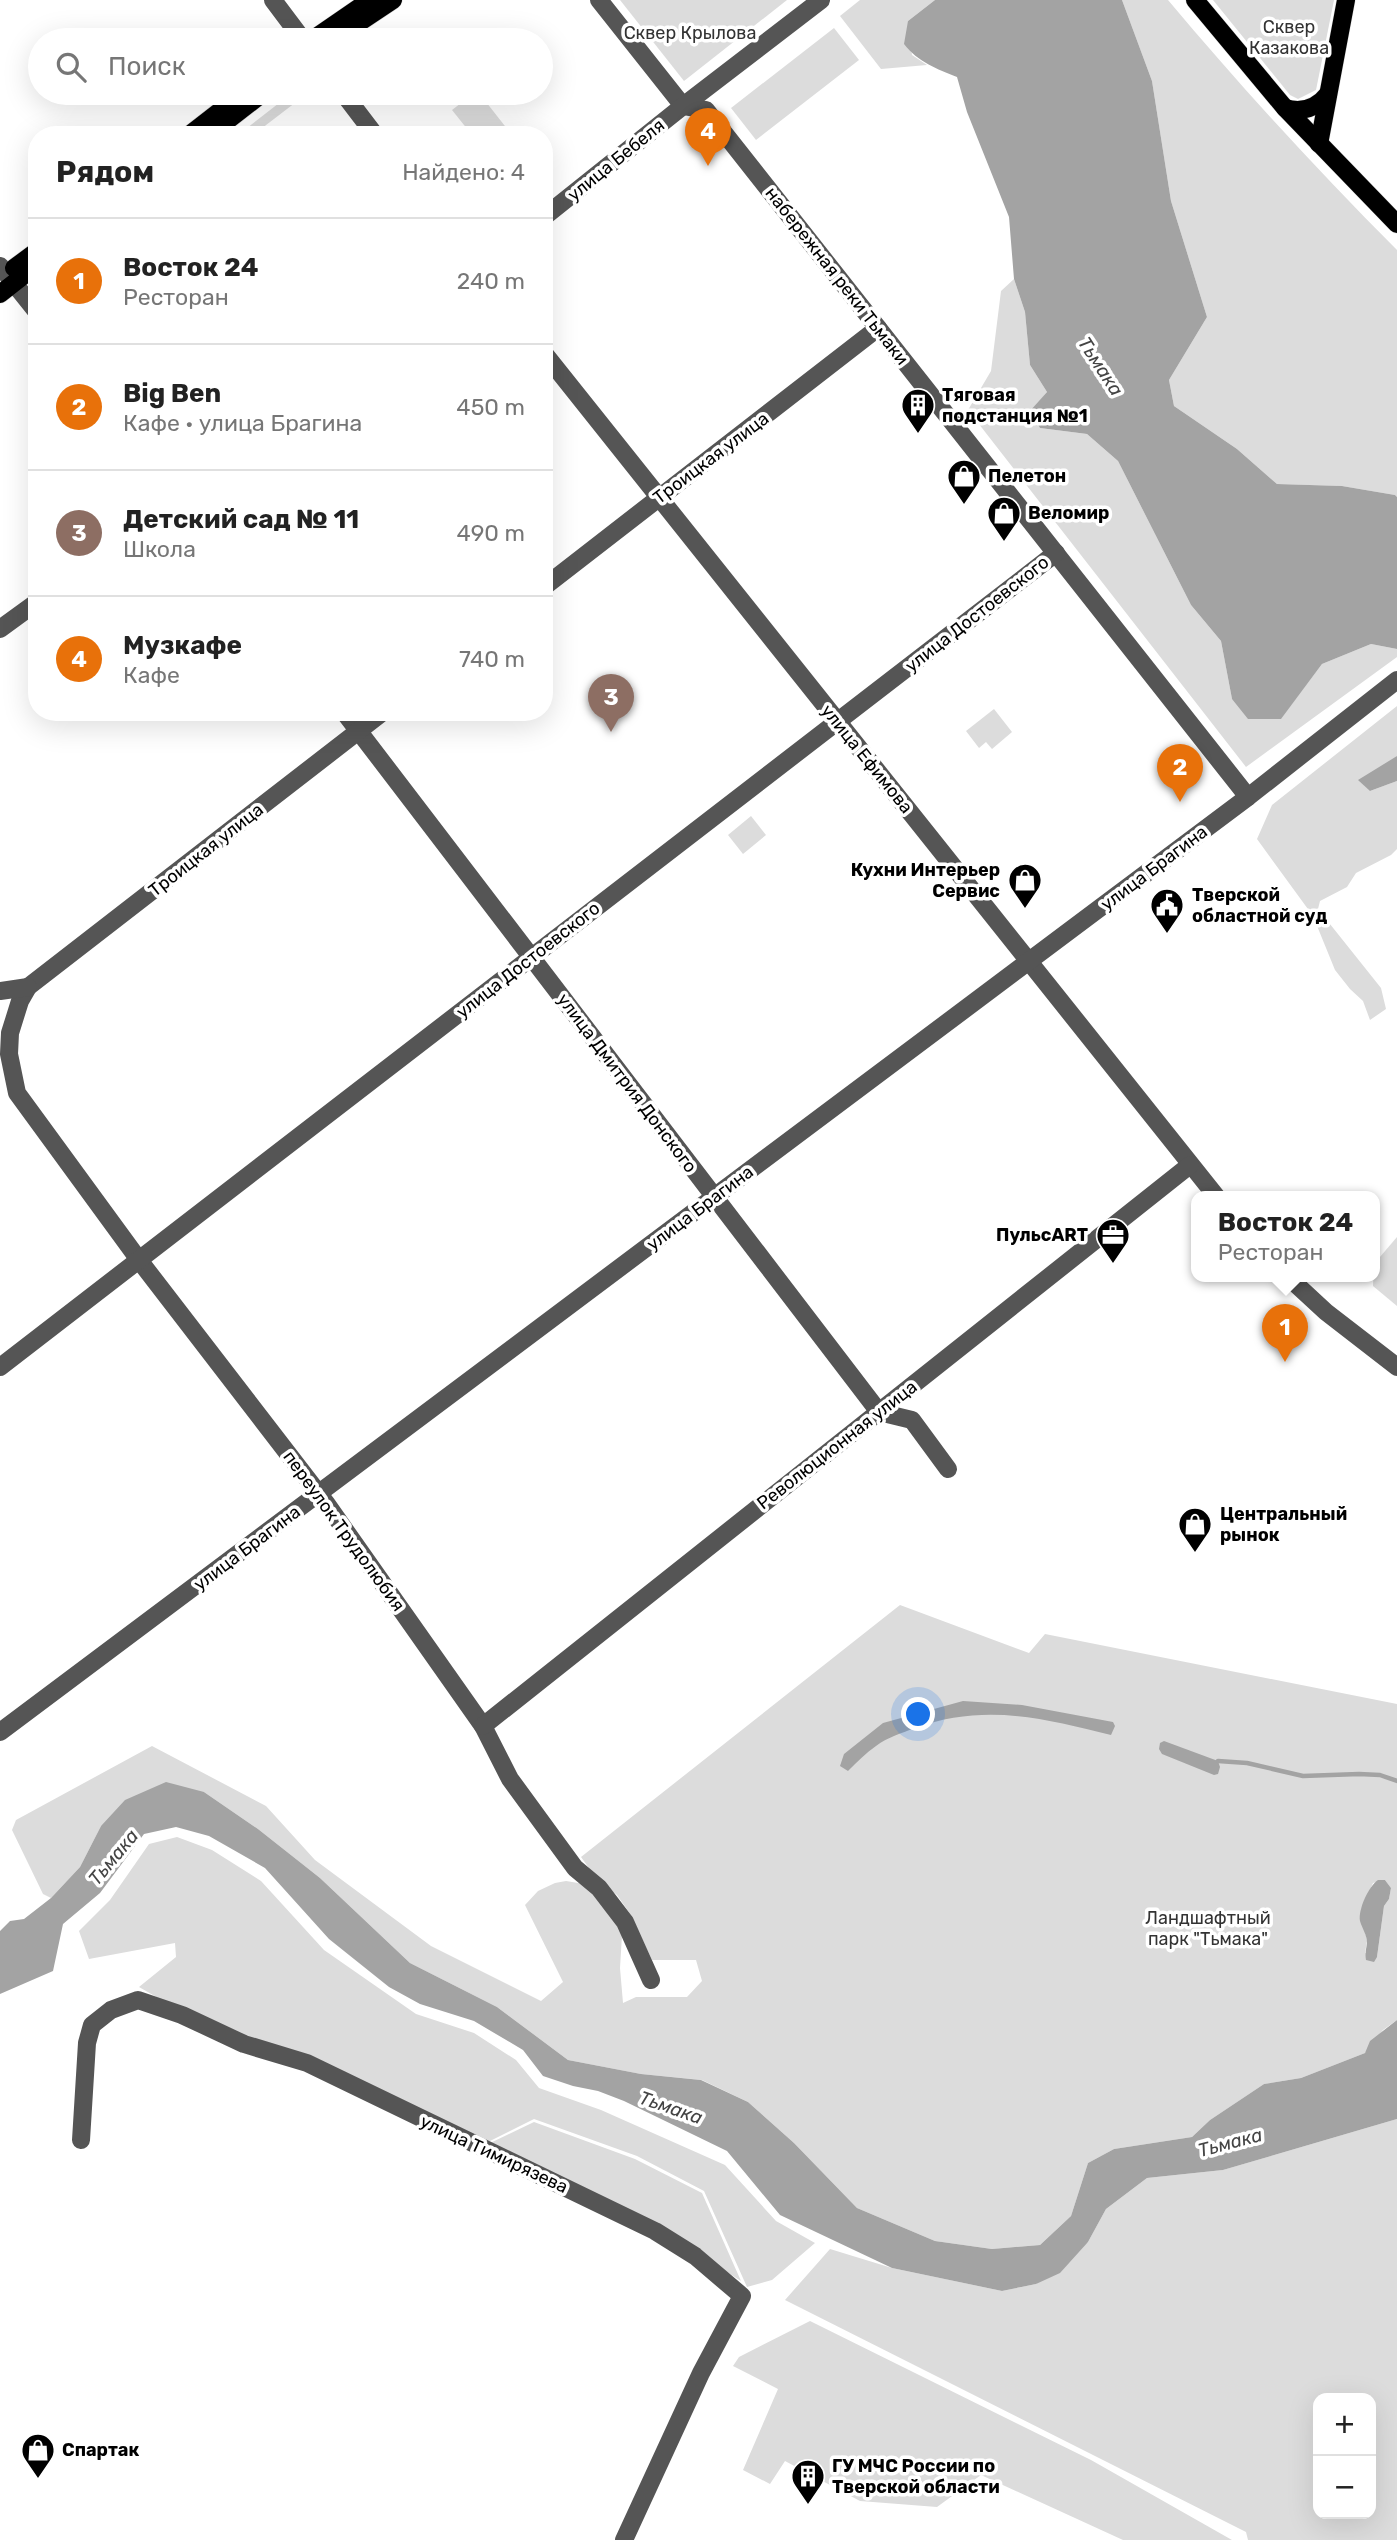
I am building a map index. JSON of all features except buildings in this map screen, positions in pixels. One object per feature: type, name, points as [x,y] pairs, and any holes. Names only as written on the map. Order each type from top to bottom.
[{"type":"main road","points":[[329,28],[370,0]]},
{"type":"main road","points":[[351,28],[393,0]]},
{"type":"main road","points":[[1195,0],[1285,108],[1397,224]]},
{"type":"main road","points":[[1319,144],[1346,0]]},
{"type":"main road","points":[[1285,108],[1306,109],[1316,106],[1328,94]]},
{"type":"main road","points":[[201,126],[228,105]]},
{"type":"main road","points":[[221,126],[248,105]]},
{"type":"main road","points":[[4,279],[28,259]]},
{"type":"main road","points":[[4,279],[28,269]]},
{"type":"street","points":[[273,0],[294,28]]},
{"type":"street","name":"набережная реки Тьмаки","points":[[599,0],[682,106],[706,110],[1248,797]]},
{"type":"street","name":"улица Бебеля","points":[[553,210],[682,106],[821,0]]},
{"type":"street","points":[[352,105],[368,126]]},
{"type":"street","points":[[4,279],[28,303]]},
{"type":"street","name":"Троицкая улица","points":[[553,580],[878,328]]},
{"type":"street","name":"улица Ефимова","points":[[553,364],[1190,1165]]},
{"type":"street","name":"улица Достоевского","points":[[0,1367],[1056,553]]},
{"type":"street","points":[[0,629],[28,609]]},
{"type":"street","name":"улица Брагина","points":[[0,1732],[1248,797],[1397,680]]},
{"type":"street","name":"улица Дмитрия Донского","points":[[351,721],[879,1412]]},
{"type":"street","name":"Троицкая улица","points":[[9,1095],[9,1054],[13,1021],[28,987],[371,721]]},
{"type":"street","name":"Троицкая улица","points":[[0,991],[28,987]]},
{"type":"street","points":[[0,1033],[9,1054]]},
{"type":"street","name":"переулок Трудолюбия","points":[[9,1095],[319,1494],[483,1726],[519,1790],[575,1868],[599,1888],[625,1922],[652,1980]]},
{"type":"street","points":[[1190,1165],[1212,1191]]},
{"type":"street","name":"Революционная улица","points":[[483,1726],[1190,1165]]},
{"type":"street","points":[[1294,1282],[1326,1312],[1397,1367]]},
{"type":"street","points":[[879,1412],[912,1420],[948,1469]]},
{"type":"street","name":"улица Тимирязева","points":[[81,2140],[87,2043],[92,2025],[111,2010],[138,2000],[182,2015],[244,2044],[307,2063],[655,2231],[695,2256],[742,2296],[701,2373],[624,2540]]},
{"type":"green space","name":"Сквер Крылова","points":[[620,0],[787,0],[684,81]]},
{"type":"green space","points":[[860,0],[935,0],[908,21],[912,55],[927,65],[881,69],[840,16]]},
{"type":"green space","points":[[1122,0],[1168,0],[1280,128],[1397,250],[1397,497],[1342,486],[1277,484],[1237,449],[1174,406],[1169,380],[1207,317],[1171,201],[1152,81]]},
{"type":"green space","name":"Сквер Казакова","points":[[1213,0],[1334,0],[1316,90],[1298,99],[1290,95]]},
{"type":"green space","points":[[834,28],[859,60],[756,140],[731,108]]},
{"type":"green space","points":[[277,105],[292,105],[265,126],[250,126]]},
{"type":"green space","points":[[458,105],[488,105],[505,126],[465,126],[452,110]]},
{"type":"green space","points":[[1014,279],[1025,312],[1030,365],[1047,392],[1031,411],[1040,428],[1087,434],[1118,461],[1191,605],[1221,641],[1232,699],[1281,718],[1322,664],[1371,644],[1397,649],[1397,657],[1246,767],[968,410],[991,371],[1001,291]]},
{"type":"green space","points":[[1397,706],[1397,756],[1370,791],[1397,781],[1397,849],[1391,855],[1356,873],[1347,887],[1320,901],[1318,909],[1381,988],[1386,1009],[1370,1020],[1363,1001],[1335,970],[1313,916],[1257,839],[1272,805]]},
{"type":"green space","points":[[994,709],[1012,732],[992,749],[986,742],[979,748],[966,731]]},
{"type":"green space","points":[[751,816],[766,835],[743,854],[728,835]]},
{"type":"green space","points":[[1397,1237],[1397,1306],[1373,1286],[1373,1282],[1380,1282],[1380,1257]]},
{"type":"green space","name":"Ландшафтный парк \"Тьмака\"","points":[[900,1605],[1029,1653],[1045,1634],[1397,1704],[1397,2020],[1383,2030],[1365,2053],[1301,2078],[1264,2084],[1210,2120],[1192,2137],[1114,2149],[1088,2163],[1071,2216],[1040,2245],[992,2249],[935,2241],[857,2208],[794,2143],[748,2102],[702,2080],[641,2074],[568,2060],[497,2007],[410,1963],[320,1878],[258,1829],[204,1792],[101,1826],[80,1867],[51,1898],[43,1894],[12,1830],[16,1820],[152,1746],[266,1806],[315,1860],[431,1946],[541,2001],[563,1982],[525,1905],[538,1891],[566,1881],[584,1884],[609,1910],[622,1935],[620,1968],[623,2003],[636,1997],[687,1997],[702,1981],[696,1960],[652,1960],[631,1915],[617,1895],[597,1879],[581,1857]],"holes":[[[1385,1880],[1391,1888],[1389,1899],[1384,1906],[1377,1957],[1365,1953],[1367,1941],[1361,1910],[1373,1883]]]},
{"type":"green space","points":[[177,1837],[212,1850],[261,1881],[324,1950],[416,2014],[474,2033],[516,2060],[539,2088],[601,2110],[725,2165],[776,2221],[815,2243],[772,2280],[747,2287],[704,2191],[637,2156],[534,2119],[482,2145],[181,2011],[139,1987],[176,1957],[175,1943],[89,1959],[79,1931],[110,1900],[149,1844]]},
{"type":"green space","points":[[1397,2119],[1397,2540],[1248,2540],[1246,2532],[785,2300],[830,2249],[892,2268],[1002,2291],[1036,2284],[1088,2242],[1106,2209],[1147,2178],[1223,2170]]},
{"type":"green space","points":[[534,2122],[635,2159],[702,2193],[741,2281],[663,2231],[486,2145]]},
{"type":"green space","points":[[810,2321],[1091,2460],[1232,2540],[1123,2540],[981,2475],[937,2507],[860,2501],[785,2461],[770,2484],[743,2470],[778,2389],[733,2366],[739,2357]]},
{"type":"water","name":"Тьмака","points":[[935,0],[1122,0],[1152,81],[1171,201],[1207,317],[1169,380],[1174,406],[1237,449],[1277,484],[1342,486],[1397,497],[1397,649],[1371,644],[1322,664],[1281,719],[1248,719],[1232,699],[1221,641],[1191,605],[1118,461],[1087,434],[1040,428],[1030,411],[1047,392],[1030,365],[1025,312],[1014,279],[1009,217],[967,112],[957,77],[922,60],[904,44],[908,21]]},
{"type":"water","points":[[1397,756],[1397,781],[1370,791],[1358,780]]},
{"type":"water","points":[[963,1701],[1022,1705],[1113,1722],[1115,1726],[1111,1735],[1037,1719],[965,1716],[940,1720],[885,1740],[848,1771],[840,1766],[844,1754],[883,1723]]},
{"type":"water","points":[[1164,1741],[1218,1761],[1218,1774],[1214,1775],[1162,1754],[1159,1749],[1160,1743]]},
{"type":"water","name":"Тьмака","points":[[166,1782],[204,1792],[258,1829],[320,1878],[410,1963],[497,2007],[568,2060],[641,2074],[701,2080],[748,2102],[794,2143],[857,2208],[935,2241],[992,2249],[1040,2245],[1071,2216],[1088,2163],[1114,2149],[1192,2137],[1210,2120],[1264,2084],[1301,2078],[1365,2053],[1370,2041],[1397,2020],[1397,2119],[1223,2170],[1147,2178],[1106,2209],[1088,2242],[1060,2273],[1036,2284],[1002,2291],[892,2268],[780,2215],[727,2151],[624,2101],[543,2076],[523,2050],[474,2021],[420,2004],[389,1987],[329,1939],[265,1868],[209,1836],[176,1827],[144,1834],[100,1893],[63,1924],[53,1971],[0,1994],[0,1931],[10,1921],[24,1919],[51,1898],[80,1867],[101,1826],[125,1800]]},
{"type":"water","points":[[1378,1880],[1385,1880],[1391,1888],[1389,1899],[1384,1906],[1374,1962],[1366,1960],[1367,1940],[1360,1916],[1365,1898]]},
{"type":"waterway","points":[[1218,1761],[1247,1763],[1303,1776],[1380,1775],[1397,1781]]},
{"type":"place","name":"Музкафе","points":[[708,166]]},
{"type":"place","name":"Тяговая подстанция №1","points":[[918,435]]},
{"type":"place","name":"Пелетон","points":[[964,506]]},
{"type":"place","name":"Веломир","points":[[1004,543]]},
{"type":"place","name":"Детский сад № 11","points":[[611,732]]},
{"type":"place","name":"Big Ben","points":[[1180,802]]},
{"type":"place","name":"Кухни Интерьер Сервис","points":[[1025,910]]},
{"type":"place","name":"Тверской областной суд","points":[[1167,935]]},
{"type":"place","name":"ПульсART","points":[[1113,1265]]},
{"type":"place","name":"Восток 24","points":[[1285,1362]]},
{"type":"place","name":"Центральный рынок","points":[[1195,1554]]},
{"type":"place","name":"Спартак","points":[[38,2480]]},
{"type":"place","name":"ГУ МЧС России по Тверской области","points":[[808,2506]]}]
